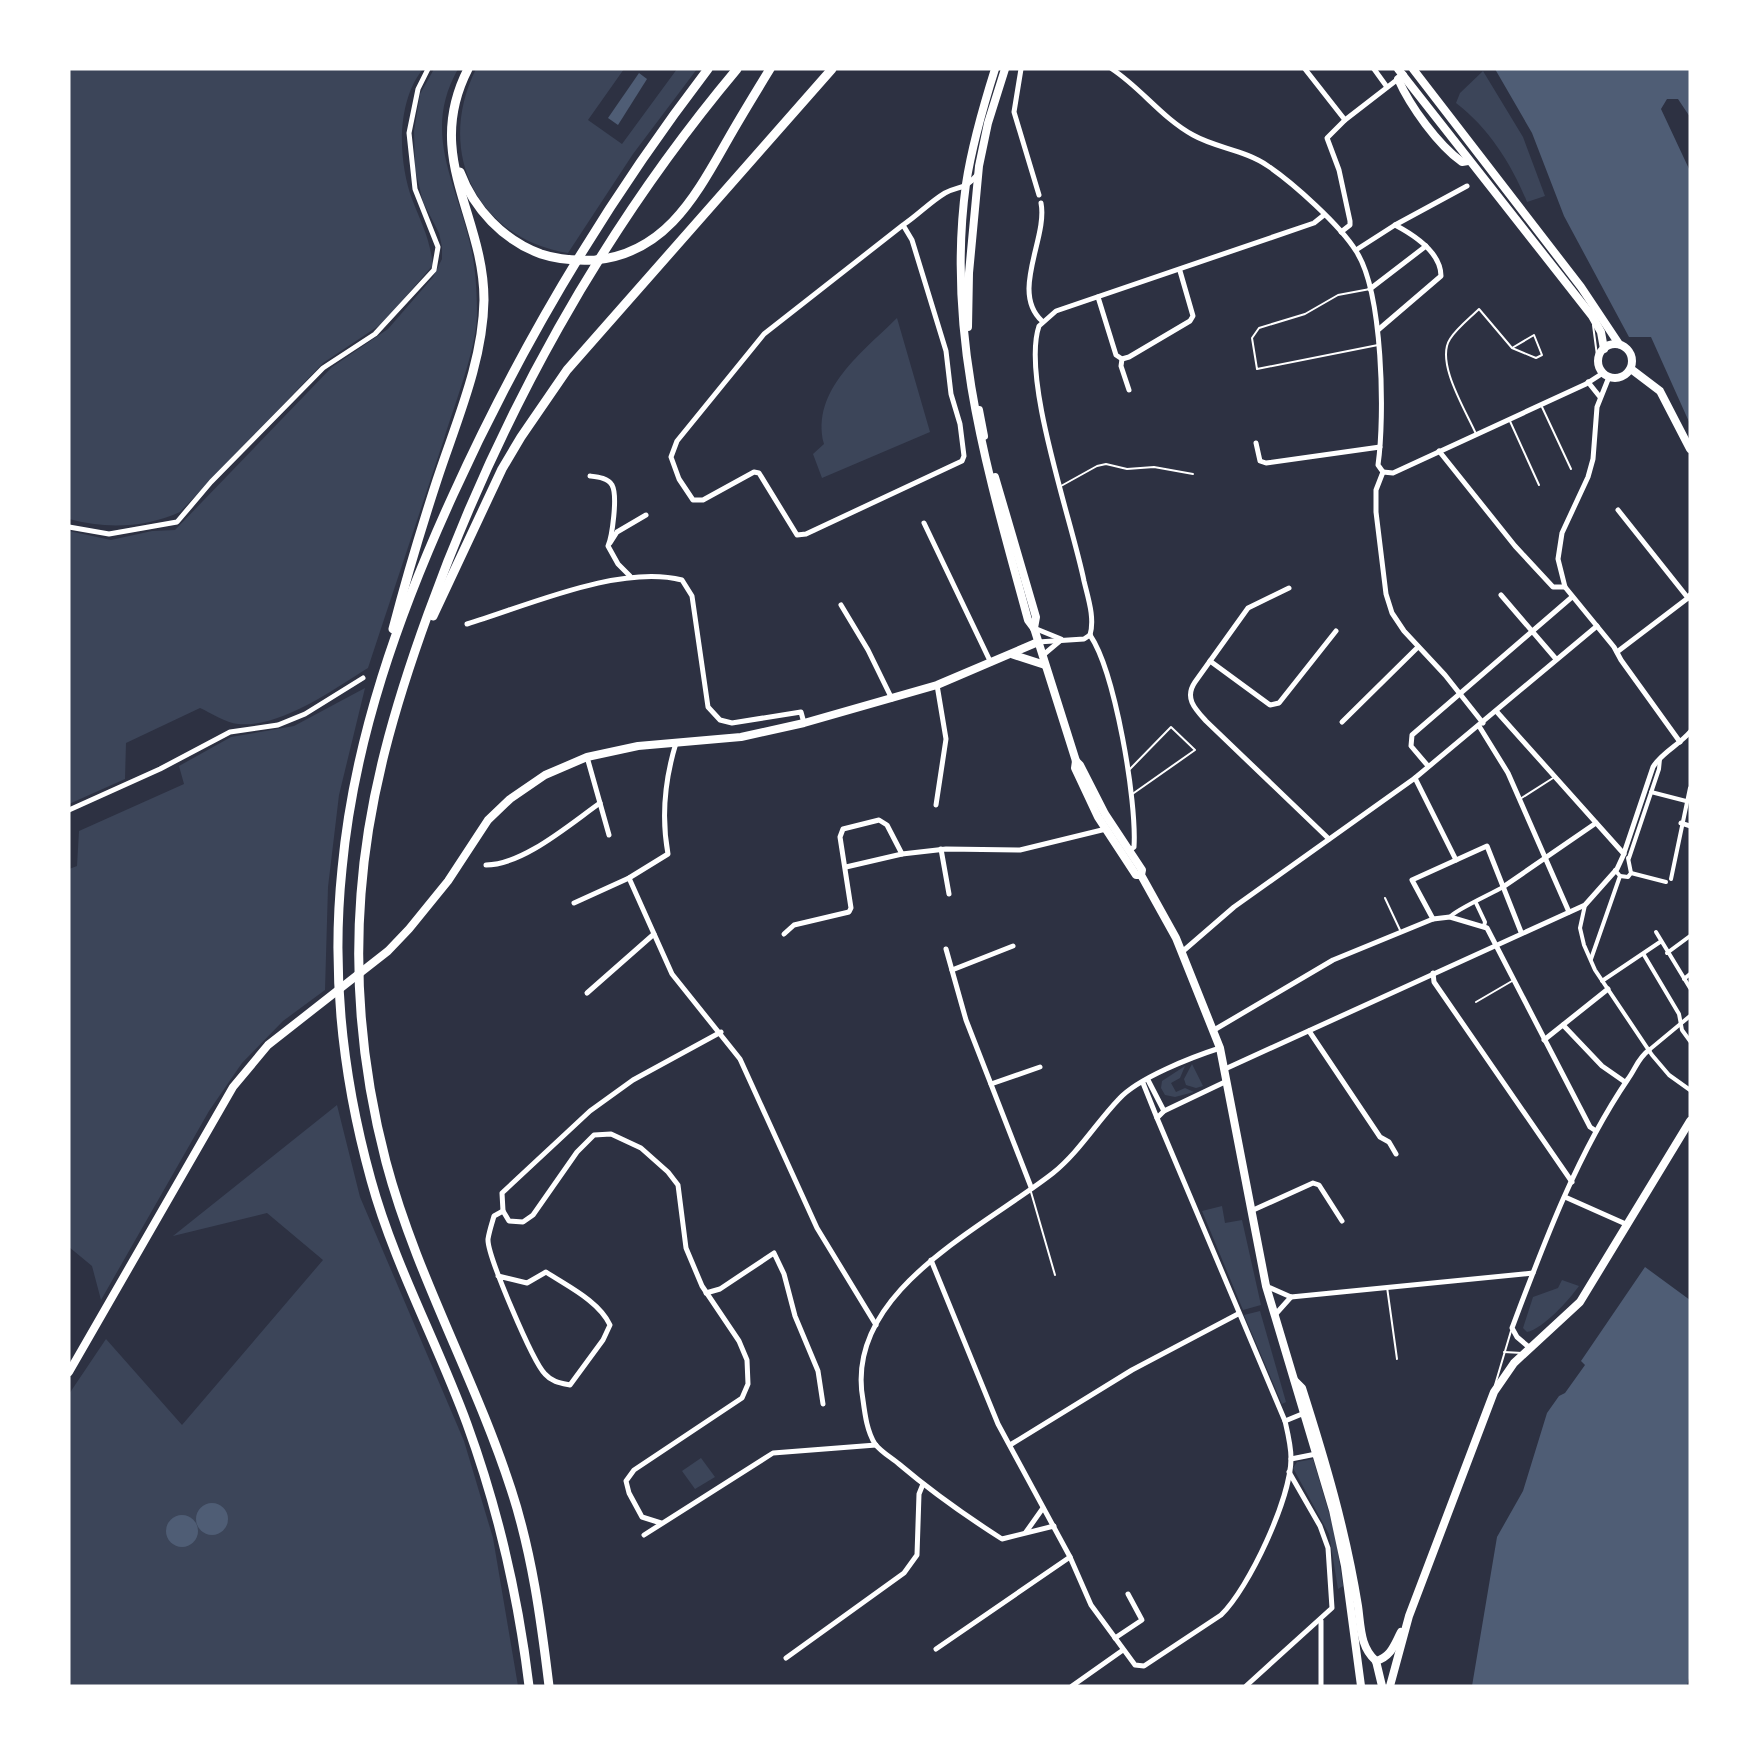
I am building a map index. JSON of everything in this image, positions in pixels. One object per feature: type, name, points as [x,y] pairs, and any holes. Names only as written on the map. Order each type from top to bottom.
[{"type":"highway","points":[[468,69],[458,95],[452,122],[452,153],[481,270],[484,299],[481,333],[468,385],[404,584],[349,813],[339,906],[339,1002],[348,1076],[372,1185],[393,1246],[466,1420],[494,1501],[512,1578],[529,1686]]},
{"type":"highway","points":[[369,724],[400,623],[444,514],[504,389],[588,242],[650,149],[708,69]]},
{"type":"highway","points":[[549,1686],[535,1584],[512,1491],[402,1212],[374,1114],[362,1045],[359,947],[363,870],[377,782],[405,678],[446,565],[486,473],[540,362],[586,280],[672,151],[737,69]]},
{"type":"highway","points":[[458,95],[453,127],[456,159],[467,189],[483,213],[508,237],[524,247],[549,256],[589,260],[606,259],[640,248],[664,232],[684,213],[770,69]]},
{"type":"highway","points":[[405,678],[482,506],[520,437],[541,406],[567,370],[832,69]]},
{"type":"main road","points":[[995,69],[976,133],[966,188],[962,313],[976,426],[1029,622],[1034,628],[1076,760],[1075,768],[1088,798],[1126,853],[1142,870],[1141,875],[1160,906],[1182,952],[1220,1048],[1266,1286],[1295,1381],[1295,1390],[1302,1414],[1316,1454],[1346,1566],[1362,1652],[1368,1659],[1376,1662]]},
{"type":"main road","points":[[1005,69],[988,123],[977,175],[969,273],[969,355],[986,444],[1036,617],[1034,628]]},
{"type":"main road","points":[[1399,74],[1406,97],[1451,155],[1462,162],[1468,161],[1592,316],[1601,332],[1604,349],[1598,363],[1606,375],[1624,376],[1631,369],[1631,354],[1619,344],[1588,297],[1413,69]]},
{"type":"main road","points":[[1604,349],[1619,344]]},
{"type":"main road","points":[[1631,369],[1660,391],[1690,449]]},
{"type":"main road","points":[[69,1372],[233,1087],[268,1045],[380,957],[409,929],[448,880],[468,848],[495,813],[510,799],[540,778],[587,757],[638,746],[741,737],[804,723],[937,685],[1014,655],[1038,642]]},
{"type":"main road","points":[[1014,655],[1045,665]]},
{"type":"main road","points":[[1390,1686],[1409,1616],[1494,1392],[1527,1351],[1580,1302],[1690,1121]]},
{"type":"main road","points":[[1295,1381],[1302,1388],[1338,1504],[1349,1551],[1364,1646],[1376,1662],[1382,1686]]},
{"type":"main road","points":[[1346,1566],[1360,1686]]},
{"type":"main road","points":[[1376,1662],[1390,1653],[1409,1616]]},
{"type":"street","points":[[69,527],[109,534],[177,522],[211,482],[323,368],[375,334],[434,270],[438,247],[415,189],[409,133],[417,89],[428,69]]},
{"type":"street","points":[[1021,69],[1014,111],[1041,203],[1041,220],[1030,270],[1031,307],[1042,321]]},
{"type":"street","points":[[1112,69],[1138,88],[1167,116],[1194,135],[1250,156],[1268,166],[1324,215],[1356,250],[1366,271],[1377,330],[1382,398],[1378,465],[1383,472],[1393,473],[1606,375]]},
{"type":"street","points":[[1305,69],[1345,120]]},
{"type":"street","points":[[1374,69],[1387,87]]},
{"type":"street","points":[[1341,232],[1350,225],[1347,203],[1327,138],[1399,74]]},
{"type":"street","points":[[903,225],[912,240],[946,351],[951,394],[960,424],[964,456],[962,461],[801,535],[797,535],[759,473],[754,472],[703,500],[693,500],[679,479],[671,457],[677,441],[764,334],[903,225],[947,192],[966,188],[977,175]]},
{"type":"street","points":[[1356,250],[1395,225],[1467,186]]},
{"type":"street","points":[[1126,853],[1134,846],[1135,840],[1128,771],[1104,661],[1090,635],[1092,620],[1074,535],[1044,417],[1036,366],[1037,332],[1042,321],[1056,311],[1180,271],[1188,264],[1314,224],[1324,215]]},
{"type":"street","points":[[1377,330],[1441,276],[1441,269],[1426,246],[1414,235],[1395,225]]},
{"type":"street","points":[[1370,289],[1426,246]]},
{"type":"street","points":[[1098,297],[1116,355],[1122,359],[1129,357],[1190,321],[1193,310],[1180,271]]},
{"type":"street","points":[[1122,359],[1121,366],[1129,390]]},
{"type":"street","points":[[1606,375],[1600,397],[1593,459],[1558,548],[1559,569],[1565,587],[1617,652],[1680,742]]},
{"type":"street","points":[[1588,382],[1600,397]]},
{"type":"street","points":[[1256,443],[1260,461],[1266,463],[1380,447]]},
{"type":"street","points":[[1439,451],[1456,475],[1553,587],[1565,587]]},
{"type":"street","points":[[1383,472],[1376,490],[1376,512],[1386,594],[1392,613],[1418,647],[1445,675],[1481,725],[1508,772],[1569,912]]},
{"type":"street","points":[[590,476],[606,480],[612,486],[616,505],[608,537],[610,543]]},
{"type":"street","points":[[1617,652],[1689,597],[1618,510]]},
{"type":"street","points":[[630,576],[618,564],[608,546],[617,532],[646,515]]},
{"type":"street","points":[[924,523],[991,663]]},
{"type":"street","points":[[467,624],[542,598],[630,576],[670,577],[682,580],[692,596],[708,707],[720,720],[732,723],[801,712],[804,723]]},
{"type":"street","points":[[1289,588],[1248,608],[1191,688],[1190,695],[1194,708],[1329,839]]},
{"type":"street","points":[[1501,595],[1556,659]]},
{"type":"street","points":[[1428,766],[1411,746],[1410,737],[1572,597]]},
{"type":"street","points":[[841,605],[868,650],[892,699]]},
{"type":"street","points":[[1182,952],[1234,907],[1415,778],[1597,626]]},
{"type":"street","points":[[1034,628],[1062,639]]},
{"type":"street","points":[[1210,661],[1270,705],[1279,703],[1336,631]]},
{"type":"street","points":[[1038,642],[1084,639],[1090,635]]},
{"type":"street","points":[[1042,656],[1062,639]]},
{"type":"street","points":[[1342,722],[1418,647]]},
{"type":"street","points":[[69,810],[160,769],[230,732],[278,724],[305,714],[363,678]]},
{"type":"street","points":[[936,805],[946,739],[937,685]]},
{"type":"street","points":[[1497,711],[1626,856],[1631,873]]},
{"type":"street","points":[[1626,856],[1653,767],[1690,732]]},
{"type":"street","points":[[574,903],[629,878],[668,854],[663,830],[666,819],[665,790],[676,743]]},
{"type":"street","points":[[587,757],[609,835]]},
{"type":"street","points":[[1225,1069],[1521,932],[1585,905],[1626,856],[1661,764],[1660,758]]},
{"type":"street","points":[[1415,778],[1456,860]]},
{"type":"street","points":[[1631,873],[1668,880],[1690,788]]},
{"type":"street","points":[[1651,792],[1686,801]]},
{"type":"street","points":[[486,865],[496,865],[519,857],[600,803]]},
{"type":"street","points":[[784,934],[794,925],[849,912],[851,908],[840,837],[843,829],[853,825],[883,822],[902,854]]},
{"type":"street","points":[[1450,917],[1453,912],[1477,903],[1503,887],[1596,823]]},
{"type":"street","points":[[1681,823],[1690,826]]},
{"type":"street","points":[[846,867],[902,854],[941,849],[1020,850],[1109,827]]},
{"type":"street","points":[[1433,919],[1412,879],[1487,846],[1521,932]]},
{"type":"street","points":[[941,849],[949,894]]},
{"type":"street","points":[[1615,870],[1620,876],[1628,877],[1631,873]]},
{"type":"street","points":[[1591,960],[1620,876]]},
{"type":"street","points":[[629,878],[672,974],[721,1032],[740,1059],[817,1228],[876,1325]]},
{"type":"street","points":[[1477,903],[1485,922],[1484,926],[1514,979],[1590,1127],[1596,1131]]},
{"type":"street","points":[[1585,905],[1580,928],[1591,960],[1602,981],[1669,1075],[1690,1090]]},
{"type":"street","points":[[1214,1030],[1333,960],[1433,919],[1450,917],[1484,926]]},
{"type":"street","points":[[1656,932],[1690,988]]},
{"type":"street","points":[[587,993],[654,934]]},
{"type":"street","points":[[1667,953],[1690,936]]},
{"type":"street","points":[[1602,981],[1644,955],[1660,942]]},
{"type":"street","points":[[952,970],[1012,946]]},
{"type":"street","points":[[946,949],[966,1020],[1031,1187]]},
{"type":"street","points":[[1644,955],[1679,1014],[1681,1025],[1690,1041]]},
{"type":"street","points":[[1433,974],[1434,982],[1466,1030],[1572,1182]]},
{"type":"street","points":[[1684,979],[1690,974]]},
{"type":"street","points":[[1544,1040],[1608,989]]},
{"type":"street","points":[[1527,1351],[1512,1328],[1565,1197],[1596,1131],[1641,1056],[1690,1016]]},
{"type":"street","points":[[1563,1025],[1602,1066],[1625,1082]]},
{"type":"street","points":[[1309,1031],[1380,1137],[1389,1142],[1396,1154]]},
{"type":"street","points":[[661,1523],[642,1517],[628,1493],[626,1481],[634,1470],[742,1398],[748,1384],[747,1360],[740,1341],[706,1293],[686,1248],[678,1185],[668,1172],[641,1148],[611,1134],[594,1135],[577,1152],[533,1215],[524,1222],[509,1221],[502,1211],[502,1193],[590,1111],[633,1080],[721,1032]]},
{"type":"street","points":[[1054,1526],[1002,1539],[923,1484],[876,1445],[868,1428],[859,1380],[865,1349],[876,1325],[906,1285],[931,1260],[1071,1158],[1119,1098],[1145,1081],[1188,1059],[1220,1048]]},
{"type":"street","points":[[991,1084],[1040,1067]]},
{"type":"street","points":[[1145,1081],[1164,1111]]},
{"type":"street","points":[[931,1260],[994,1414],[1070,1557],[1092,1605],[1135,1665],[1144,1666],[1221,1615],[1231,1605],[1256,1563],[1277,1512],[1291,1460],[1285,1421],[1157,1118],[1145,1081]]},
{"type":"street","points":[[1157,1118],[1164,1111],[1227,1081]]},
{"type":"street","points":[[1251,1210],[1313,1183],[1319,1185],[1342,1221]]},
{"type":"street","points":[[1565,1197],[1628,1225]]},
{"type":"street","points":[[498,1276],[527,1283],[546,1272],[599,1308],[606,1317],[610,1324],[603,1340],[570,1385],[553,1382],[535,1361],[513,1304],[498,1276],[488,1239],[494,1216],[502,1211]]},
{"type":"street","points":[[706,1293],[720,1289],[774,1253],[795,1316],[818,1371],[823,1404]]},
{"type":"street","points":[[1266,1286],[1291,1297],[1533,1273]]},
{"type":"street","points":[[1274,1316],[1291,1297]]},
{"type":"street","points":[[1010,1445],[1132,1370],[1238,1314]]},
{"type":"street","points":[[1285,1421],[1302,1414]]},
{"type":"street","points":[[644,1535],[773,1453],[876,1445]]},
{"type":"street","points":[[1291,1460],[1316,1454]]},
{"type":"street","points":[[1246,1686],[1321,1621],[1332,1608],[1328,1548],[1320,1526],[1289,1472]]},
{"type":"street","points":[[786,1658],[904,1573],[917,1555],[919,1494],[923,1484]]},
{"type":"street","points":[[1025,1533],[1043,1508]]},
{"type":"street","points":[[936,1649],[1070,1557]]},
{"type":"street","points":[[1115,1638],[1142,1620],[1142,1615],[1128,1594]]},
{"type":"street","points":[[1321,1621],[1321,1686]]},
{"type":"street","points":[[1072,1686],[1123,1650]]},
{"type":"lane","points":[[1370,289],[1338,296],[1305,314],[1258,328],[1252,338],[1257,369],[1378,345]]},
{"type":"lane","points":[[1476,434],[1448,372],[1445,355],[1450,339],[1479,309],[1512,348],[1536,358],[1542,355],[1534,334],[1512,348]]},
{"type":"lane","points":[[1592,316],[1598,363]]},
{"type":"lane","points":[[1540,404],[1571,469]]},
{"type":"lane","points":[[1509,419],[1539,485]]},
{"type":"lane","points":[[1060,486],[1097,466],[1106,464],[1127,469],[1154,467],[1192,474]]},
{"type":"lane","points":[[1128,771],[1171,727],[1195,750],[1131,795]]},
{"type":"lane","points":[[1520,799],[1555,777]]},
{"type":"lane","points":[[1384,898],[1402,933]]},
{"type":"lane","points":[[1476,1002],[1514,979]]},
{"type":"lane","points":[[1031,1187],[1031,1196],[1055,1275]]},
{"type":"lane","points":[[1387,1287],[1397,1359]]},
{"type":"lane","points":[[1494,1392],[1512,1328]]},
{"type":"lane","points":[[1504,1352],[1527,1351]]},
{"type":"shaded area","points":[[69,69],[423,69],[414,82],[408,98],[404,114],[402,149],[407,184],[427,238],[433,265],[383,323],[323,363],[180,512],[139,524],[97,524],[69,519]]},
{"type":"shaded area","points":[[434,69],[458,69],[447,93],[442,138],[451,181],[473,257],[476,330],[459,395],[368,668],[323,696],[289,714],[272,720],[255,724],[238,724],[200,708],[126,743],[125,779],[69,804],[69,531],[111,540],[152,531],[175,530],[332,367],[388,329],[433,277],[442,259],[442,247],[439,233],[423,202],[415,169],[414,131],[420,94]]},
{"type":"shaded area","points":[[476,69],[624,69],[588,120],[622,144],[677,69],[697,69],[633,154],[568,253],[536,244],[509,229],[488,210],[472,186],[463,159],[460,130],[464,100]]},
{"type":"shaded area","points":[[1495,69],[1690,69],[1690,117],[1678,99],[1667,99],[1661,109],[1690,171],[1690,424],[1651,337],[1629,337],[1564,216],[1532,133]]},
{"type":"shaded area","points":[[1483,71],[1523,137],[1545,196],[1527,202],[1498,148],[1479,124],[1456,103],[1460,93]]},
{"type":"shaded area","points":[[639,73],[647,79],[618,125],[608,118]]},
{"type":"shaded area","points":[[897,318],[930,432],[822,478],[813,454],[824,444],[822,424],[825,406],[832,389],[856,358]]},
{"type":"shaded area","points":[[365,688],[339,795],[328,887],[325,990],[283,1021],[242,1063],[209,1111],[101,1300],[92,1266],[69,1247],[69,869],[77,866],[79,831],[184,784],[179,766],[231,737],[294,726]]},
{"type":"shaded area","points":[[1192,1064],[1203,1086],[1196,1088],[1186,1085],[1184,1079]]},
{"type":"shaded area","points":[[1185,1066],[1180,1078],[1171,1083],[1176,1092],[1185,1088],[1194,1092],[1175,1097],[1165,1095],[1161,1088],[1162,1081]]},
{"type":"shaded area","points":[[337,1105],[360,1197],[464,1441],[493,1538],[518,1686],[69,1686],[69,1394],[106,1339],[182,1425],[323,1260],[267,1213],[173,1236]]},
{"type":"shaded area","points":[[1222,1206],[1225,1223],[1242,1220],[1261,1305],[1243,1310],[1202,1211]]},
{"type":"shaded area","points":[[1645,1267],[1690,1300],[1690,1674],[1687,1686],[1472,1686],[1497,1537],[1523,1491],[1547,1413],[1585,1365],[1581,1361]]},
{"type":"shaded area","points":[[1562,1280],[1579,1286],[1548,1320],[1527,1332],[1523,1328],[1533,1297],[1558,1288]]},
{"type":"shaded area","points":[[1260,1311],[1286,1402],[1282,1404],[1244,1315]]},
{"type":"shaded area","points":[[701,1458],[715,1477],[695,1489],[682,1471]]},
{"type":"shaded area","points":[[1313,1459],[1335,1533],[1343,1586],[1338,1589],[1329,1534],[1293,1468],[1297,1462]]},
{"type":"shaded area","points":[[212,1503],[223,1508],[228,1519],[223,1530],[212,1535],[201,1530],[196,1519],[201,1508]]},
{"type":"shaded area","points":[[182,1515],[193,1520],[198,1531],[193,1542],[182,1547],[171,1542],[166,1531],[171,1520]]}]
